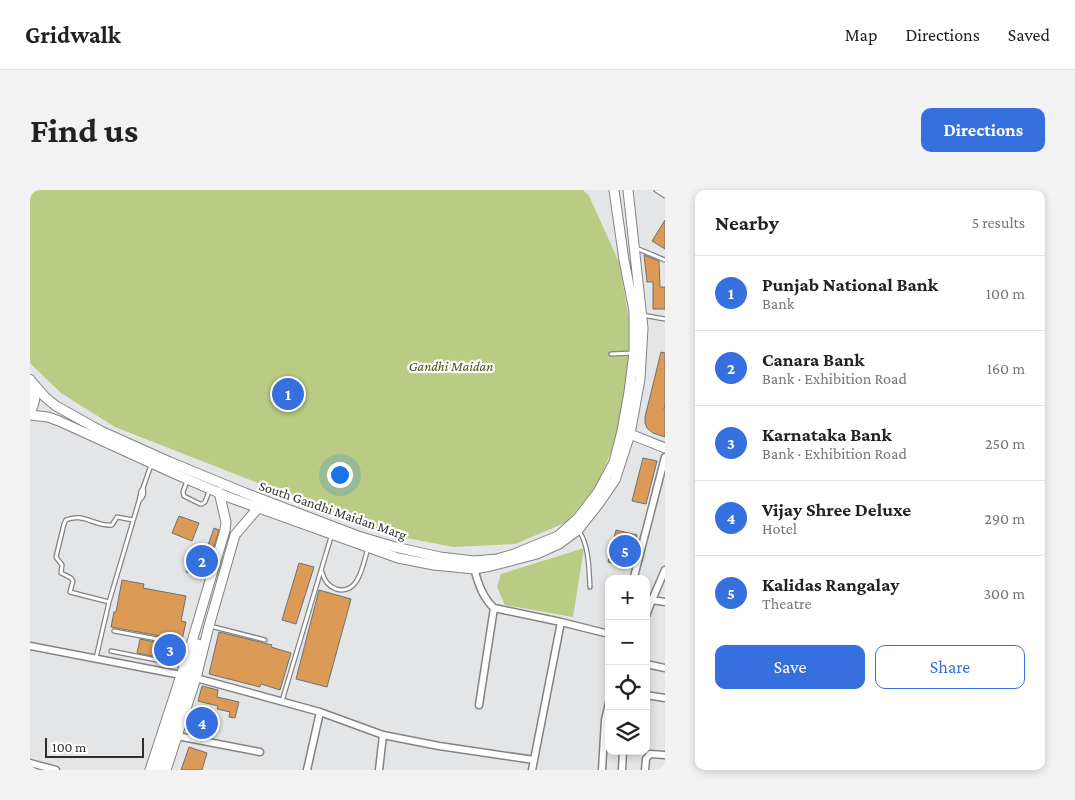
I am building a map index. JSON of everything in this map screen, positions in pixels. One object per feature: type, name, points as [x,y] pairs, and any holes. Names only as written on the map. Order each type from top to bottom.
[{"type":"main road","points":[[614,190],[624,260],[634,311],[634,353],[626,433]]},
{"type":"main road","points":[[626,433],[640,379],[642,336],[628,190]]},
{"type":"main road","points":[[30,380],[35,391],[34,403],[30,413],[60,421],[215,491],[258,508],[333,531],[368,548],[398,558],[434,565],[474,565]]},
{"type":"main road","name":"South Gandhi Maidan Marg","points":[[30,380],[56,406],[101,431],[333,531],[474,565],[532,548],[574,527],[578,518],[598,492],[614,462],[626,433]]},
{"type":"main road","points":[[626,433],[665,448]]},
{"type":"main road","points":[[150,770],[191,646],[225,530],[226,522],[215,491]]},
{"type":"main road","points":[[245,494],[258,508]]},
{"type":"main road","points":[[158,770],[235,535],[258,508]]},
{"type":"main road","points":[[166,770],[196,678],[208,622],[202,610]]},
{"type":"street","points":[[635,575],[665,457]]},
{"type":"street","points":[[474,565],[484,596],[494,608],[605,633]]},
{"type":"street","points":[[650,605],[665,570]]},
{"type":"street","points":[[652,600],[665,602]]},
{"type":"street","points":[[479,705],[494,608]]},
{"type":"street","points":[[532,770],[561,622]]},
{"type":"street","points":[[30,646],[96,658],[183,670]]},
{"type":"street","points":[[650,665],[665,668]]},
{"type":"street","points":[[196,678],[320,712],[383,735],[439,746],[534,760]]},
{"type":"street","points":[[650,696],[665,698]]},
{"type":"street","points":[[602,770],[608,710]]},
{"type":"street","points":[[307,770],[320,712]]},
{"type":"street","points":[[379,770],[383,735]]},
{"type":"street","points":[[177,736],[260,752]]},
{"type":"street","points":[[645,770],[646,759],[650,754],[665,755]]},
{"type":"street","points":[[622,770],[624,755]]},
{"type":"street","points":[[30,763],[56,770]]},
{"type":"lane","points":[[656,190],[665,196]]},
{"type":"lane","points":[[634,247],[665,260]]},
{"type":"lane","points":[[641,315],[665,319]]},
{"type":"lane","points":[[611,354],[634,353]]},
{"type":"lane","points":[[96,658],[109,602],[141,491],[152,463]]},
{"type":"lane","points":[[188,479],[183,492],[184,496],[200,504],[205,502],[215,491]]},
{"type":"lane","points":[[109,602],[70,592],[73,581],[71,578],[61,574],[62,565],[56,557],[64,524],[66,520],[75,516],[106,526],[112,525],[117,517],[133,520]]},
{"type":"lane","points":[[574,527],[583,538],[590,587]]},
{"type":"lane","points":[[282,701],[333,531]]},
{"type":"lane","points":[[321,570],[324,579],[330,587],[348,590],[354,586],[358,579],[368,548]]},
{"type":"lane","points":[[208,622],[265,640]]},
{"type":"lane","points":[[114,631],[191,646]]},
{"type":"lane","points":[[111,651],[183,670]]},
{"type":"green space","name":"Gandhi Maidan","points":[[30,190],[583,190],[589,196],[619,262],[631,331],[623,422],[598,484],[567,522],[515,544],[453,547],[391,535],[115,427],[61,393],[30,363]]},
{"type":"green space","points":[[584,548],[573,617],[505,605],[497,587],[501,574]]},
{"type":"building","points":[[665,220],[665,249],[652,241]]},
{"type":"building","points":[[644,255],[659,261],[660,287],[665,287],[665,309],[653,309],[653,282],[647,282]]},
{"type":"building","points":[[661,352],[665,353],[665,437],[653,433],[647,428],[645,423]]},
{"type":"building","points":[[643,458],[657,461],[646,504],[632,501]]},
{"type":"building","points":[[179,516],[199,523],[192,541],[172,533]]},
{"type":"building","points":[[214,528],[219,530],[212,553],[206,551]]},
{"type":"building","points":[[616,530],[637,535],[629,567],[608,562]]},
{"type":"building","points":[[192,554],[206,558],[201,576],[186,572]]},
{"type":"building","points":[[299,563],[314,567],[296,624],[282,620]]},
{"type":"building","points":[[122,580],[144,584],[143,588],[186,596],[181,621],[186,622],[182,640],[111,627]]},
{"type":"building","points":[[319,590],[351,599],[327,687],[296,679]]},
{"type":"building","points":[[219,632],[272,645],[271,647],[291,653],[280,690],[261,684],[260,687],[209,674]]},
{"type":"building","points":[[140,639],[175,646],[172,660],[137,653]]},
{"type":"building","points":[[202,686],[218,690],[217,697],[239,702],[235,718],[229,717],[230,712],[217,709],[218,706],[198,701]]},
{"type":"building","points":[[189,747],[207,753],[202,770],[181,770]]},
{"type":"place","name":"Punjab National Bank","points":[[288,394]]},
{"type":"place","name":"Kalidas Rangalay","points":[[625,551]]},
{"type":"place","name":"Canara Bank","points":[[202,561]]},
{"type":"place","name":"Karnataka Bank","points":[[170,650]]},
{"type":"place","name":"Vijay Shree Deluxe","points":[[202,723]]}]
